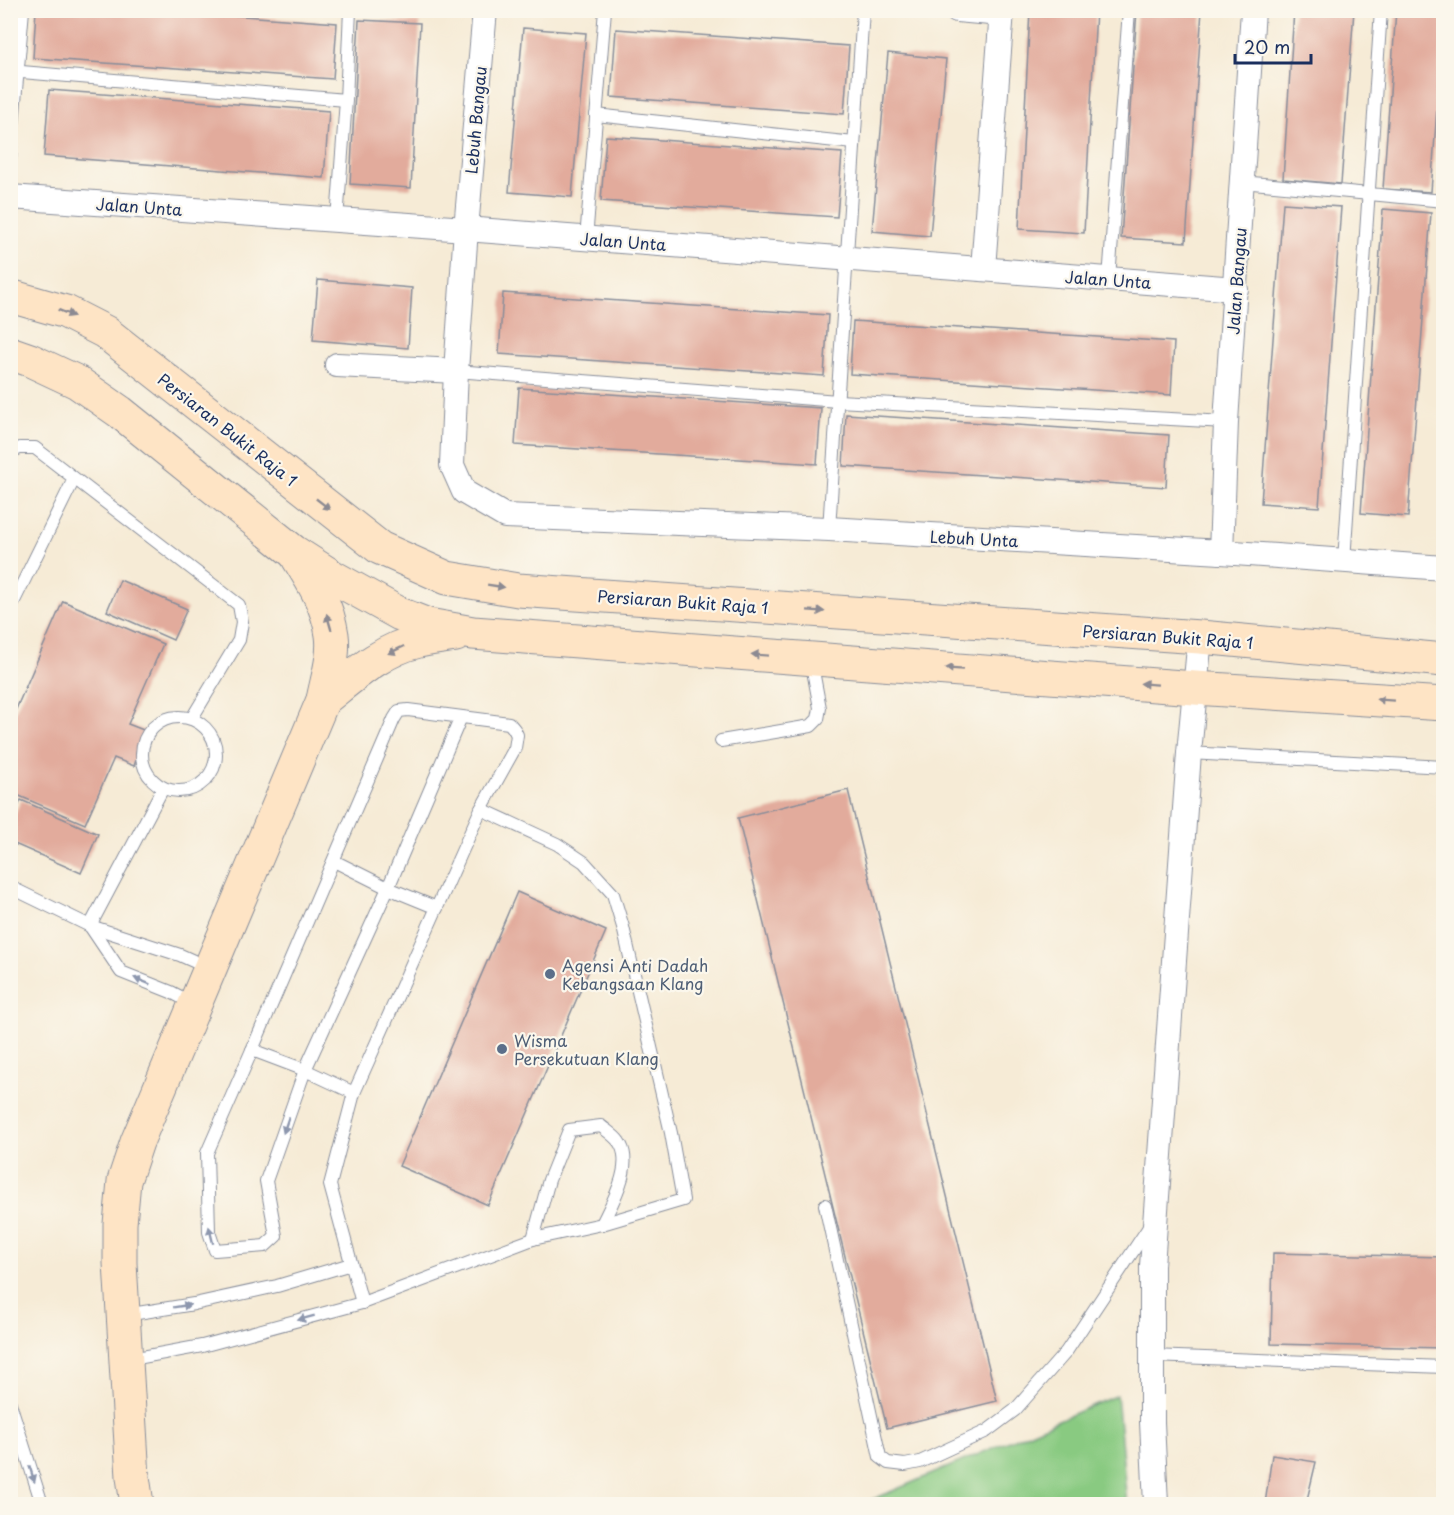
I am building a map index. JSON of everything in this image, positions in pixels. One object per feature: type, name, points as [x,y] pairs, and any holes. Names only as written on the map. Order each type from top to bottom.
[{"type":"street","name":"Lebuh Bangau","points":[[485,10],[466,229],[452,465],[464,492],[504,516]]},
{"type":"street","points":[[957,10],[1002,12],[983,269]]},
{"type":"street","name":"Jalan Bangau","points":[[1221,552],[1226,422],[1253,10]]},
{"type":"street","name":"Jalan Unta","points":[[10,197],[586,238],[1236,289]]},
{"type":"street","name":"Persiaran Bukit Raja 1","points":[[10,296],[66,312],[105,332],[380,548],[447,578],[518,590],[1200,637],[1443,660]]},
{"type":"street","points":[[10,353],[77,382],[120,412],[294,552],[333,577],[400,614],[428,625],[473,633],[1195,688],[1443,704]]},
{"type":"street","points":[[337,365],[456,371]]},
{"type":"street","name":"Lebuh Unta","points":[[504,516],[829,529],[1221,552],[1443,568]]},
{"type":"street","points":[[137,1504],[120,1263],[120,1224],[124,1181],[137,1142],[323,700],[332,657],[332,635],[321,596],[294,552]]},
{"type":"street","points":[[323,700],[363,668],[394,650],[417,641],[473,633]]},
{"type":"street","points":[[1156,1504],[1152,1422],[1152,1266],[1189,753],[1200,637]]},
{"type":"lane","points":[[10,159],[14,71],[23,10]]},
{"type":"lane","points":[[337,220],[350,10]]},
{"type":"lane","points":[[586,238],[605,10]]},
{"type":"lane","points":[[829,529],[863,10]]},
{"type":"lane","points":[[1109,279],[1129,10]]},
{"type":"lane","points":[[1344,561],[1381,10]]},
{"type":"lane","points":[[14,71],[346,100]]},
{"type":"lane","points":[[596,115],[854,143]]},
{"type":"lane","points":[[1242,182],[1443,201]]},
{"type":"lane","points":[[456,371],[838,401],[1226,422]]},
{"type":"lane","points":[[10,452],[20,448],[35,448],[239,605],[242,622],[239,640],[192,718]]},
{"type":"lane","points":[[10,609],[74,479]]},
{"type":"lane","points":[[721,741],[811,726],[818,719],[820,708],[811,659]]},
{"type":"lane","points":[[362,1303],[330,1185],[354,1093],[481,809],[515,748],[517,735],[509,723],[408,710],[399,711],[207,1153],[209,1232],[215,1250],[265,1246],[276,1236],[266,1181],[305,1070],[388,888],[461,717]]},
{"type":"lane","points":[[167,717],[192,718],[203,724],[211,733],[216,744],[217,757],[214,768],[207,779],[192,789],[174,791],[163,788],[145,770],[142,757],[143,745],[148,733],[167,717]]},
{"type":"lane","points":[[1189,753],[1443,767]]},
{"type":"lane","points":[[90,926],[163,788]]},
{"type":"lane","points":[[126,1360],[202,1346],[362,1303],[534,1239],[602,1224],[683,1200],[668,1122],[613,894],[584,862],[557,844],[481,809]]},
{"type":"lane","points":[[334,861],[388,888],[437,908]]},
{"type":"lane","points":[[10,887],[90,926],[180,955],[210,969]]},
{"type":"lane","points":[[90,926],[121,972],[171,992],[195,1005]]},
{"type":"lane","points":[[252,1050],[305,1070],[354,1093]]},
{"type":"lane","points":[[534,1239],[549,1180],[569,1130],[601,1126],[620,1142],[625,1159],[620,1187],[602,1224]]},
{"type":"lane","points":[[825,1205],[880,1457],[888,1463],[905,1465],[920,1462],[987,1431],[1015,1410],[1066,1352],[1155,1218]]},
{"type":"lane","points":[[124,1315],[194,1304],[277,1286],[351,1264]]},
{"type":"lane","points":[[1151,1356],[1443,1367]]},
{"type":"lane","points":[[10,1403],[42,1504]]},
{"type":"green space","points":[[1117,1395],[1127,1504],[862,1504]]},
{"type":"building","points":[[36,10],[164,10],[337,23],[333,79],[33,58]]},
{"type":"building","points":[[1030,10],[1096,10],[1084,233],[1019,229]]},
{"type":"building","points":[[1137,10],[1202,10],[1186,242],[1121,238]]},
{"type":"building","points":[[1294,10],[1354,10],[1341,184],[1283,179]]},
{"type":"building","points":[[1396,10],[1444,10],[1431,192],[1383,189]]},
{"type":"building","points":[[359,20],[420,23],[411,188],[350,184]]},
{"type":"building","points":[[523,28],[586,33],[572,197],[509,192]]},
{"type":"building","points":[[616,29],[849,46],[844,114],[611,97]]},
{"type":"building","points":[[888,53],[946,59],[930,236],[872,231]]},
{"type":"building","points":[[49,90],[329,111],[324,178],[44,156]]},
{"type":"building","points":[[606,136],[842,153],[837,217],[601,201]]},
{"type":"building","points":[[1283,203],[1341,207],[1319,507],[1261,503]]},
{"type":"building","points":[[1383,209],[1431,213],[1408,517],[1361,513]]},
{"type":"building","points":[[318,280],[412,288],[408,348],[313,340]]},
{"type":"building","points":[[503,293],[828,315],[824,376],[499,354]]},
{"type":"building","points":[[853,321],[1174,342],[1171,395],[850,374]]},
{"type":"building","points":[[519,388],[821,408],[817,464],[515,445]]},
{"type":"building","points":[[846,414],[1169,435],[1166,487],[843,466]]},
{"type":"building","points":[[120,580],[187,609],[173,640],[107,611]]},
{"type":"building","points":[[63,601],[163,644],[128,724],[146,731],[134,766],[114,758],[85,824],[10,792],[10,723]]},
{"type":"building","points":[[848,790],[997,1401],[887,1428],[738,818]]},
{"type":"building","points":[[21,800],[98,834],[81,873],[10,842],[10,824]]},
{"type":"building","name":"Wisma Persekutuan Klang","points":[[517,892],[606,931],[488,1205],[399,1166]]},
{"type":"building","points":[[1273,1253],[1444,1257],[1444,1348],[1271,1344]]},
{"type":"building","points":[[1272,1455],[1316,1462],[1306,1504],[1265,1504]]},
{"type":"place","name":"Agensi Anti Dadah Kebangsaan Klang","points":[[550,974]]},
{"type":"place","name":"Wisma Persekutuan Klang","points":[[502,1049]]}]
